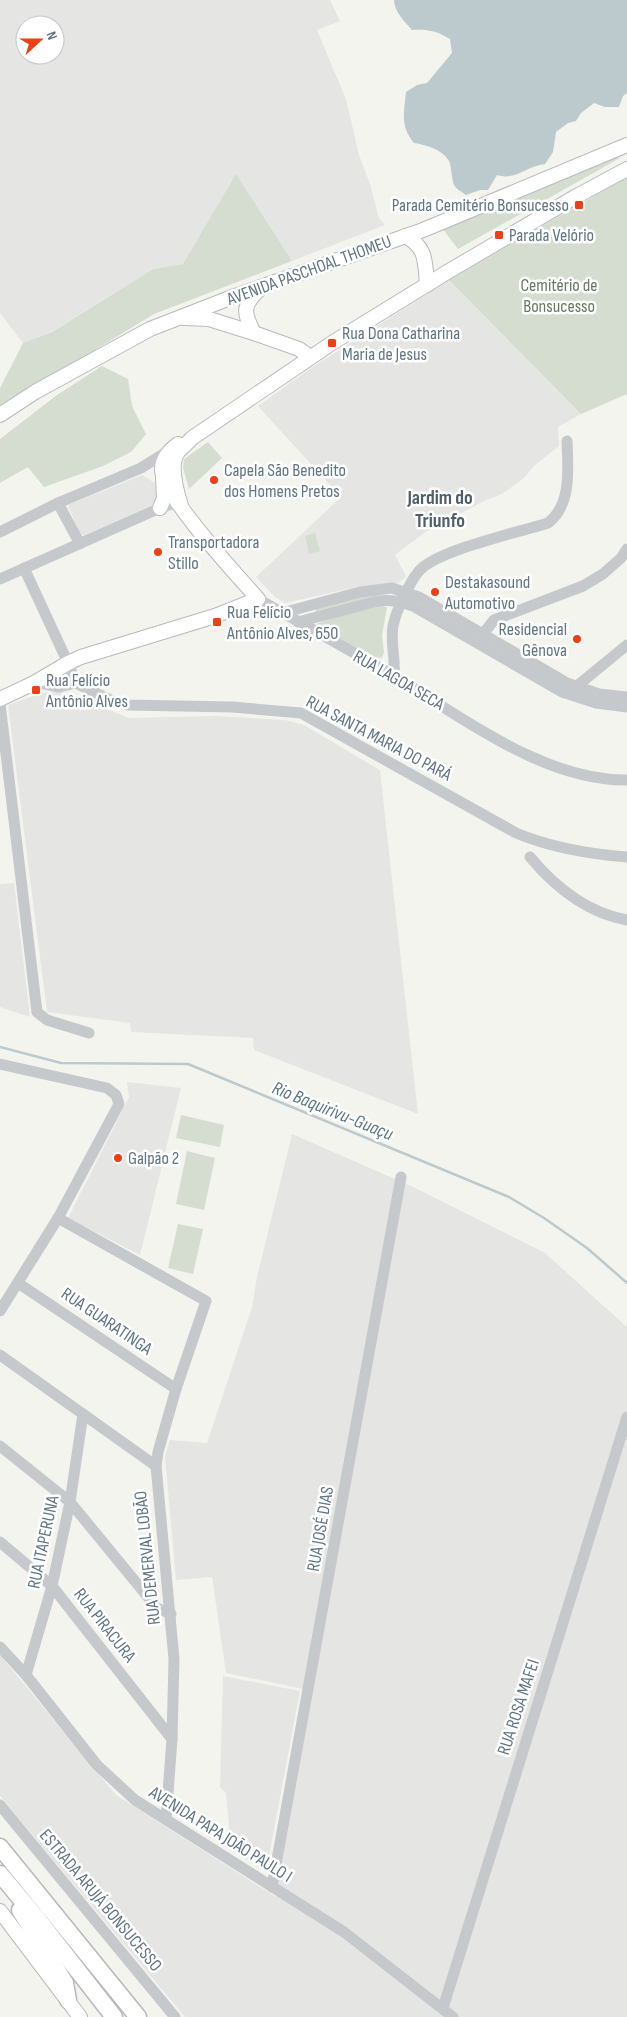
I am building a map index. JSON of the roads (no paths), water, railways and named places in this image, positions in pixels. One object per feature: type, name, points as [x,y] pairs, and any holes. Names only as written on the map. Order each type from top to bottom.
[{"type":"highway","points":[[0,1847],[138,2017]]},
{"type":"highway","points":[[0,1874],[114,2017]]},
{"type":"highway","points":[[16,1893],[18,1908],[65,1983],[68,2000]]},
{"type":"main road","name":"AVENIDA PASCHOAL THOMEU","points":[[0,415],[36,392],[150,329],[405,236],[627,145]]},
{"type":"main road","points":[[606,180],[614,171],[627,162]]},
{"type":"main road","points":[[182,506],[176,489],[174,463],[177,453],[192,438],[310,357],[427,285],[627,169]]},
{"type":"main road","points":[[405,236],[416,242],[422,252],[427,285]]},
{"type":"main road","points":[[254,333],[246,318],[245,306],[261,287]]},
{"type":"main road","points":[[179,318],[209,319],[299,349],[310,357]]},
{"type":"main road","points":[[160,508],[164,498],[162,463],[170,450],[185,439],[192,438]]},
{"type":"main road","points":[[163,478],[182,506]]},
{"type":"main road","name":"RUA LAGOA SECA","points":[[182,506],[208,544],[258,599]]},
{"type":"main road","points":[[0,699],[35,682],[68,662],[215,616],[258,599]]},
{"type":"main road","points":[[0,1911],[80,2017]]},
{"type":"street","points":[[394,676],[392,634],[395,619],[404,597],[419,571],[441,556],[548,523],[555,518],[560,510],[568,474],[567,441]]},
{"type":"street","points":[[0,532],[58,503],[141,468],[170,450]]},
{"type":"street","points":[[141,468],[150,468],[163,478]]},
{"type":"street","points":[[58,503],[80,544]]},
{"type":"street","points":[[0,579],[160,508],[174,503],[182,506]]},
{"type":"street","points":[[483,634],[494,620],[583,586],[597,578],[621,558],[627,549]]},
{"type":"street","points":[[24,568],[76,683],[59,687],[35,682]]},
{"type":"street","points":[[282,613],[377,589],[392,588],[413,606],[562,692],[575,691],[627,697]]},
{"type":"street","points":[[298,622],[378,601],[419,597],[567,683],[575,691],[596,703],[627,707]]},
{"type":"street","name":"RUA LAGOA SECA","points":[[258,599],[394,676],[515,748],[541,761],[564,770],[588,776],[609,780],[627,780]]},
{"type":"street","points":[[575,691],[627,645]]},
{"type":"street","name":"RUA SANTA MARIA DO PARÁ","points":[[76,683],[112,701],[127,705],[232,707],[301,713],[516,833],[536,841],[569,850],[627,856]]},
{"type":"street","points":[[0,704],[37,1012],[47,1020],[89,1033]]},
{"type":"street","points":[[516,833],[530,857],[545,874],[594,911],[627,920]]},
{"type":"street","points":[[530,857],[536,841]]},
{"type":"street","points":[[0,1064],[107,1088],[116,1095],[119,1104],[58,1218],[0,1311]]},
{"type":"street","name":"RUA JOSÉ DIAS","points":[[272,1887],[402,1177]]},
{"type":"street","name":"RUA DEMERVAL LOBÃO","points":[[58,1218],[206,1301],[176,1389],[158,1452],[156,1466],[174,1659],[172,1739],[166,1820]]},
{"type":"street","name":"RUA GUARATINGA","points":[[18,1283],[176,1389]]},
{"type":"street","points":[[0,1355],[156,1466]]},
{"type":"street","name":"RUA ITAPERUNA","points":[[26,1675],[52,1586],[70,1502],[83,1414]]},
{"type":"street","name":"RUA ROSA MAFEI","points":[[443,2008],[627,1417]]},
{"type":"street","points":[[0,1446],[70,1502],[157,1608],[171,1614]]},
{"type":"street","name":"RUA PIRACURA","points":[[0,1542],[52,1586],[172,1739]]},
{"type":"street","name":"AVENIDA PAPA JOÃO PAULO I","points":[[0,1647],[26,1675],[97,1765],[134,1800],[344,1932],[443,2008],[452,2017]]},
{"type":"street","name":"ESTRADA ARUJÁ BONSUCESSO","points":[[0,1805],[175,2017]]},
{"type":"waterway","name":"Rio Baquirivu-Guaçu","points":[[0,1047],[61,1063],[188,1064],[509,1197],[544,1218],[587,1248],[627,1283]]},
{"type":"place","name":"Parada Cemitério Bonsucesso","points":[[579,205]]},
{"type":"place","name":"Parada Velório","points":[[499,235]]},
{"type":"place","name":"Rua Dona Catharina Maria de Jesus","points":[[332,343]]},
{"type":"place","name":"Capela São Benedito dos Homens Pretos","points":[[214,480]]},
{"type":"place","name":"Transportadora Stillo","points":[[158,552]]},
{"type":"place","name":"Destakasound Automotivo","points":[[435,592]]},
{"type":"place","name":"Rua Felício Antônio Alves, 650","points":[[217,622]]},
{"type":"place","name":"Residencial Gênova","points":[[577,639]]},
{"type":"place","name":"Rua Felício Antônio Alves","points":[[36,690]]},
{"type":"place","name":"Galpão 2","points":[[118,1158]]},
{"type":"district","name":"Jardim do Triunfo","points":[[440,508]]},
{"type":"park label","name":"Cemitério de Bonsucesso","points":[[559,295]]}]
